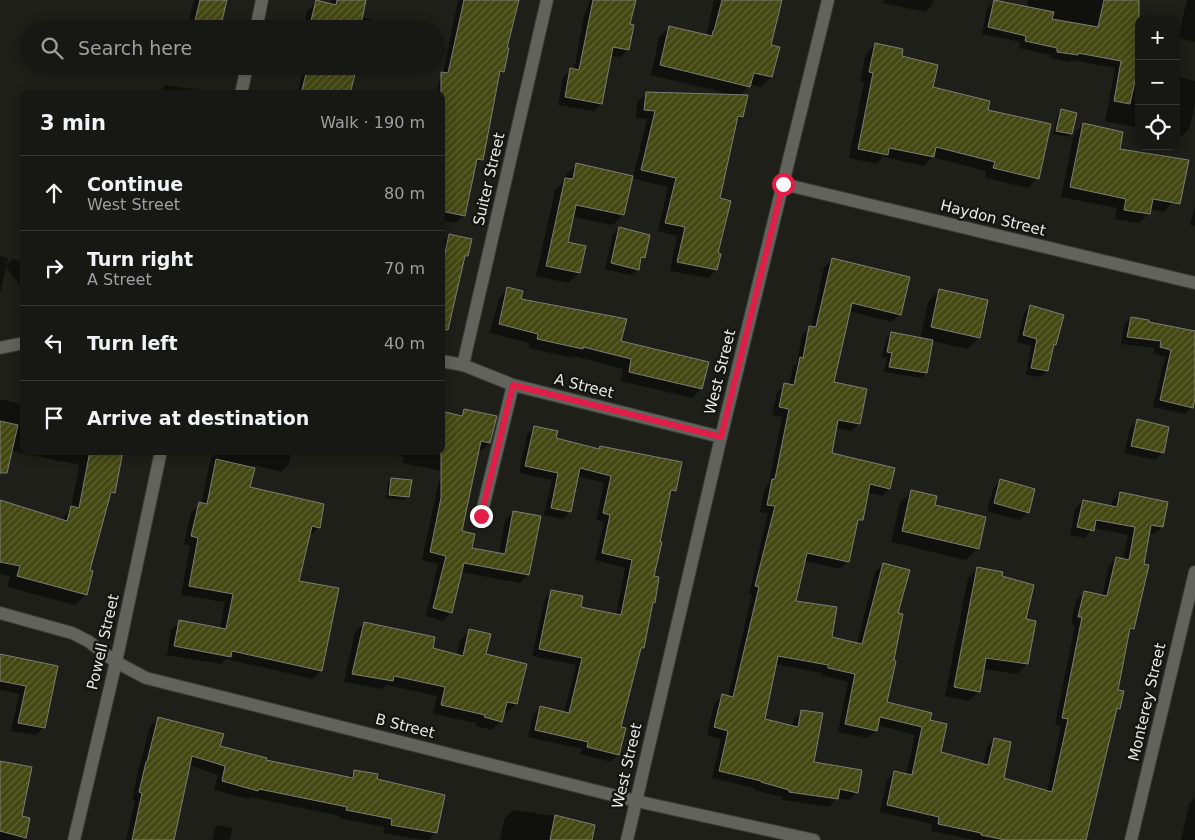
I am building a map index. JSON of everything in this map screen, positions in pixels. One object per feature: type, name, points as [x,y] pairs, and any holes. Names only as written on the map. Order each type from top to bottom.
[{"type":"street","points":[[258,20],[262,0]]},
{"type":"street","name":"Suiter Street","points":[[463,365],[546,0]]},
{"type":"street","name":"West Street","points":[[627,840],[721,437],[828,0]]},
{"type":"street","points":[[242,90],[245,75]]},
{"type":"street","name":"Haydon Street","points":[[783,184],[1195,283]]},
{"type":"street","points":[[0,348],[20,344]]},
{"type":"street","name":"A Street","points":[[445,362],[463,365],[513,385],[721,437]]},
{"type":"street","points":[[481,516],[513,385]]},
{"type":"street","name":"Powell Street","points":[[74,840],[116,662],[160,455]]},
{"type":"street","name":"Monterey Street","points":[[1131,840],[1195,572]]},
{"type":"street","name":"B Street","points":[[0,613],[72,634],[88,641],[116,662],[146,678],[636,801],[814,840]]},
{"type":"building","points":[[200,0],[227,0],[222,20],[195,20]]},
{"type":"building","points":[[316,0],[336,5],[337,0],[366,0],[362,20],[311,20]]},
{"type":"building","points":[[464,0],[519,0],[507,48],[509,48],[504,72],[500,71],[483,160],[477,159],[465,216],[445,212],[445,90],[441,90],[441,75],[448,73]]},
{"type":"building","points":[[593,0],[636,0],[630,24],[634,25],[629,50],[613,47],[602,104],[565,97],[570,68],[579,70]]},
{"type":"building","points":[[722,0],[782,0],[771,45],[780,47],[772,77],[754,73],[750,87],[660,65],[669,26],[712,36]]},
{"type":"building","points":[[994,0],[1054,12],[1052,19],[1098,27],[1104,0],[1139,0],[1139,15],[1135,15],[1135,81],[1130,104],[1114,101],[1121,61],[1078,53],[1078,55],[1057,52],[1057,48],[1025,41],[1026,36],[988,27]]},
{"type":"building","points":[[875,43],[903,49],[902,56],[938,65],[933,87],[990,101],[988,110],[1051,124],[1039,179],[993,168],[995,162],[936,147],[934,157],[889,148],[888,155],[858,149],[873,73],[869,72]]},
{"type":"building","points":[[306,75],[355,75],[351,90],[302,90]]},
{"type":"building","points":[[646,92],[748,95],[743,117],[738,116],[720,198],[731,201],[718,253],[721,254],[717,270],[677,262],[685,227],[665,223],[676,178],[641,170],[655,111],[644,110]]},
{"type":"building","points":[[1061,109],[1077,113],[1072,134],[1056,131]]},
{"type":"building","points":[[1083,123],[1123,132],[1120,149],[1189,160],[1180,204],[1153,199],[1150,214],[1124,210],[1126,199],[1070,187]]},
{"type":"building","points":[[576,163],[633,176],[624,215],[576,205],[568,242],[586,246],[580,273],[546,266],[565,178],[573,179]]},
{"type":"building","points":[[619,227],[650,235],[645,258],[641,257],[639,270],[611,263]]},
{"type":"building","points":[[449,234],[472,239],[468,256],[465,256],[448,330],[445,330],[445,253]]},
{"type":"building","points":[[832,258],[910,277],[901,315],[852,303],[834,382],[867,389],[860,424],[838,420],[832,453],[895,468],[890,489],[870,484],[863,520],[858,520],[849,562],[807,553],[796,601],[837,607],[832,637],[862,644],[883,563],[910,570],[898,613],[903,614],[894,660],[896,661],[887,702],[932,713],[930,720],[947,724],[941,752],[988,765],[994,738],[1011,742],[1004,778],[1052,792],[1068,719],[1062,718],[1082,617],[1078,617],[1084,591],[1107,596],[1116,557],[1129,560],[1135,527],[1096,520],[1094,531],[1077,527],[1083,500],[1117,507],[1120,492],[1168,502],[1163,527],[1151,525],[1144,564],[1149,565],[1134,629],[1130,628],[1118,690],[1124,691],[1120,709],[1117,708],[1086,840],[1005,840],[938,824],[939,817],[887,805],[894,771],[912,775],[922,727],[880,717],[877,731],[845,724],[855,674],[828,668],[828,665],[778,656],[765,719],[798,727],[801,710],[823,713],[814,762],[862,770],[858,793],[840,789],[838,799],[789,792],[789,790],[761,781],[719,771],[728,731],[714,727],[722,694],[733,697],[759,587],[755,586],[775,506],[767,505],[772,479],[775,479],[789,409],[779,407],[784,383],[794,385],[800,357],[803,358],[809,326],[816,327]]},
{"type":"building","points":[[507,287],[523,291],[521,299],[627,319],[621,341],[709,362],[702,389],[629,372],[631,359],[583,347],[583,349],[537,339],[538,334],[499,324]]},
{"type":"building","points":[[939,289],[988,300],[980,338],[931,327]]},
{"type":"building","points":[[1030,305],[1064,315],[1056,345],[1054,344],[1048,371],[1031,368],[1037,339],[1023,335]]},
{"type":"building","points":[[1131,317],[1195,331],[1195,398],[1193,408],[1160,400],[1171,350],[1160,347],[1161,341],[1127,337]]},
{"type":"building","points":[[891,332],[933,340],[927,373],[889,367],[892,353],[887,352]]},
{"type":"building","points":[[464,409],[497,416],[490,443],[481,441],[462,531],[475,534],[472,548],[505,554],[513,511],[541,516],[529,575],[464,563],[452,613],[433,608],[446,556],[430,552],[441,498],[441,455],[445,455],[445,412],[462,416]]},
{"type":"building","points":[[1137,419],[1169,427],[1164,453],[1131,446]]},
{"type":"building","points":[[0,421],[18,425],[7,473],[0,473]]},
{"type":"building","points":[[534,426],[558,431],[556,438],[599,449],[600,446],[682,462],[676,491],[671,490],[654,576],[659,577],[655,603],[653,602],[644,648],[641,648],[621,727],[626,728],[619,755],[587,747],[588,742],[535,730],[540,706],[569,713],[582,658],[539,649],[551,590],[583,596],[581,607],[621,615],[632,560],[602,553],[610,515],[603,513],[611,476],[580,468],[571,512],[551,508],[558,473],[525,466]]},
{"type":"building","points":[[89,455],[122,455],[115,493],[111,492],[90,570],[93,571],[87,595],[17,576],[20,566],[0,562],[0,500],[67,521],[71,506],[79,508]]},
{"type":"building","points":[[216,459],[255,468],[250,487],[324,504],[320,528],[312,526],[299,581],[339,588],[322,671],[232,651],[231,657],[174,646],[179,620],[226,629],[233,594],[189,586],[198,538],[191,536],[199,502],[207,504]]},
{"type":"building","points":[[391,478],[412,480],[409,497],[389,495]]},
{"type":"building","points":[[1000,479],[1035,489],[1029,513],[994,503]]},
{"type":"building","points":[[911,490],[937,496],[935,505],[986,517],[979,549],[902,531]]},
{"type":"building","points":[[977,567],[1003,572],[1002,576],[1034,585],[1026,619],[1036,621],[1028,664],[986,658],[980,692],[954,687]]},
{"type":"building","points":[[364,622],[435,637],[433,648],[463,656],[469,629],[491,634],[486,654],[527,664],[517,704],[507,702],[502,722],[484,717],[485,715],[441,705],[445,687],[394,676],[393,681],[352,674]]},
{"type":"building","points":[[0,654],[58,666],[45,728],[18,723],[26,686],[0,681]]},
{"type":"building","points":[[158,717],[224,734],[220,746],[267,758],[266,760],[353,778],[354,770],[378,774],[377,779],[445,795],[437,833],[391,825],[392,819],[346,810],[347,807],[259,789],[258,791],[222,781],[225,766],[192,756],[174,840],[132,840],[142,793],[139,792]]},
{"type":"building","points":[[0,761],[32,767],[22,816],[30,818],[26,838],[0,831]]},
{"type":"building","points":[[555,815],[595,825],[592,840],[550,840]]},
{"type":"route","points":[[481,516],[513,385],[721,437],[783,184]]}]
